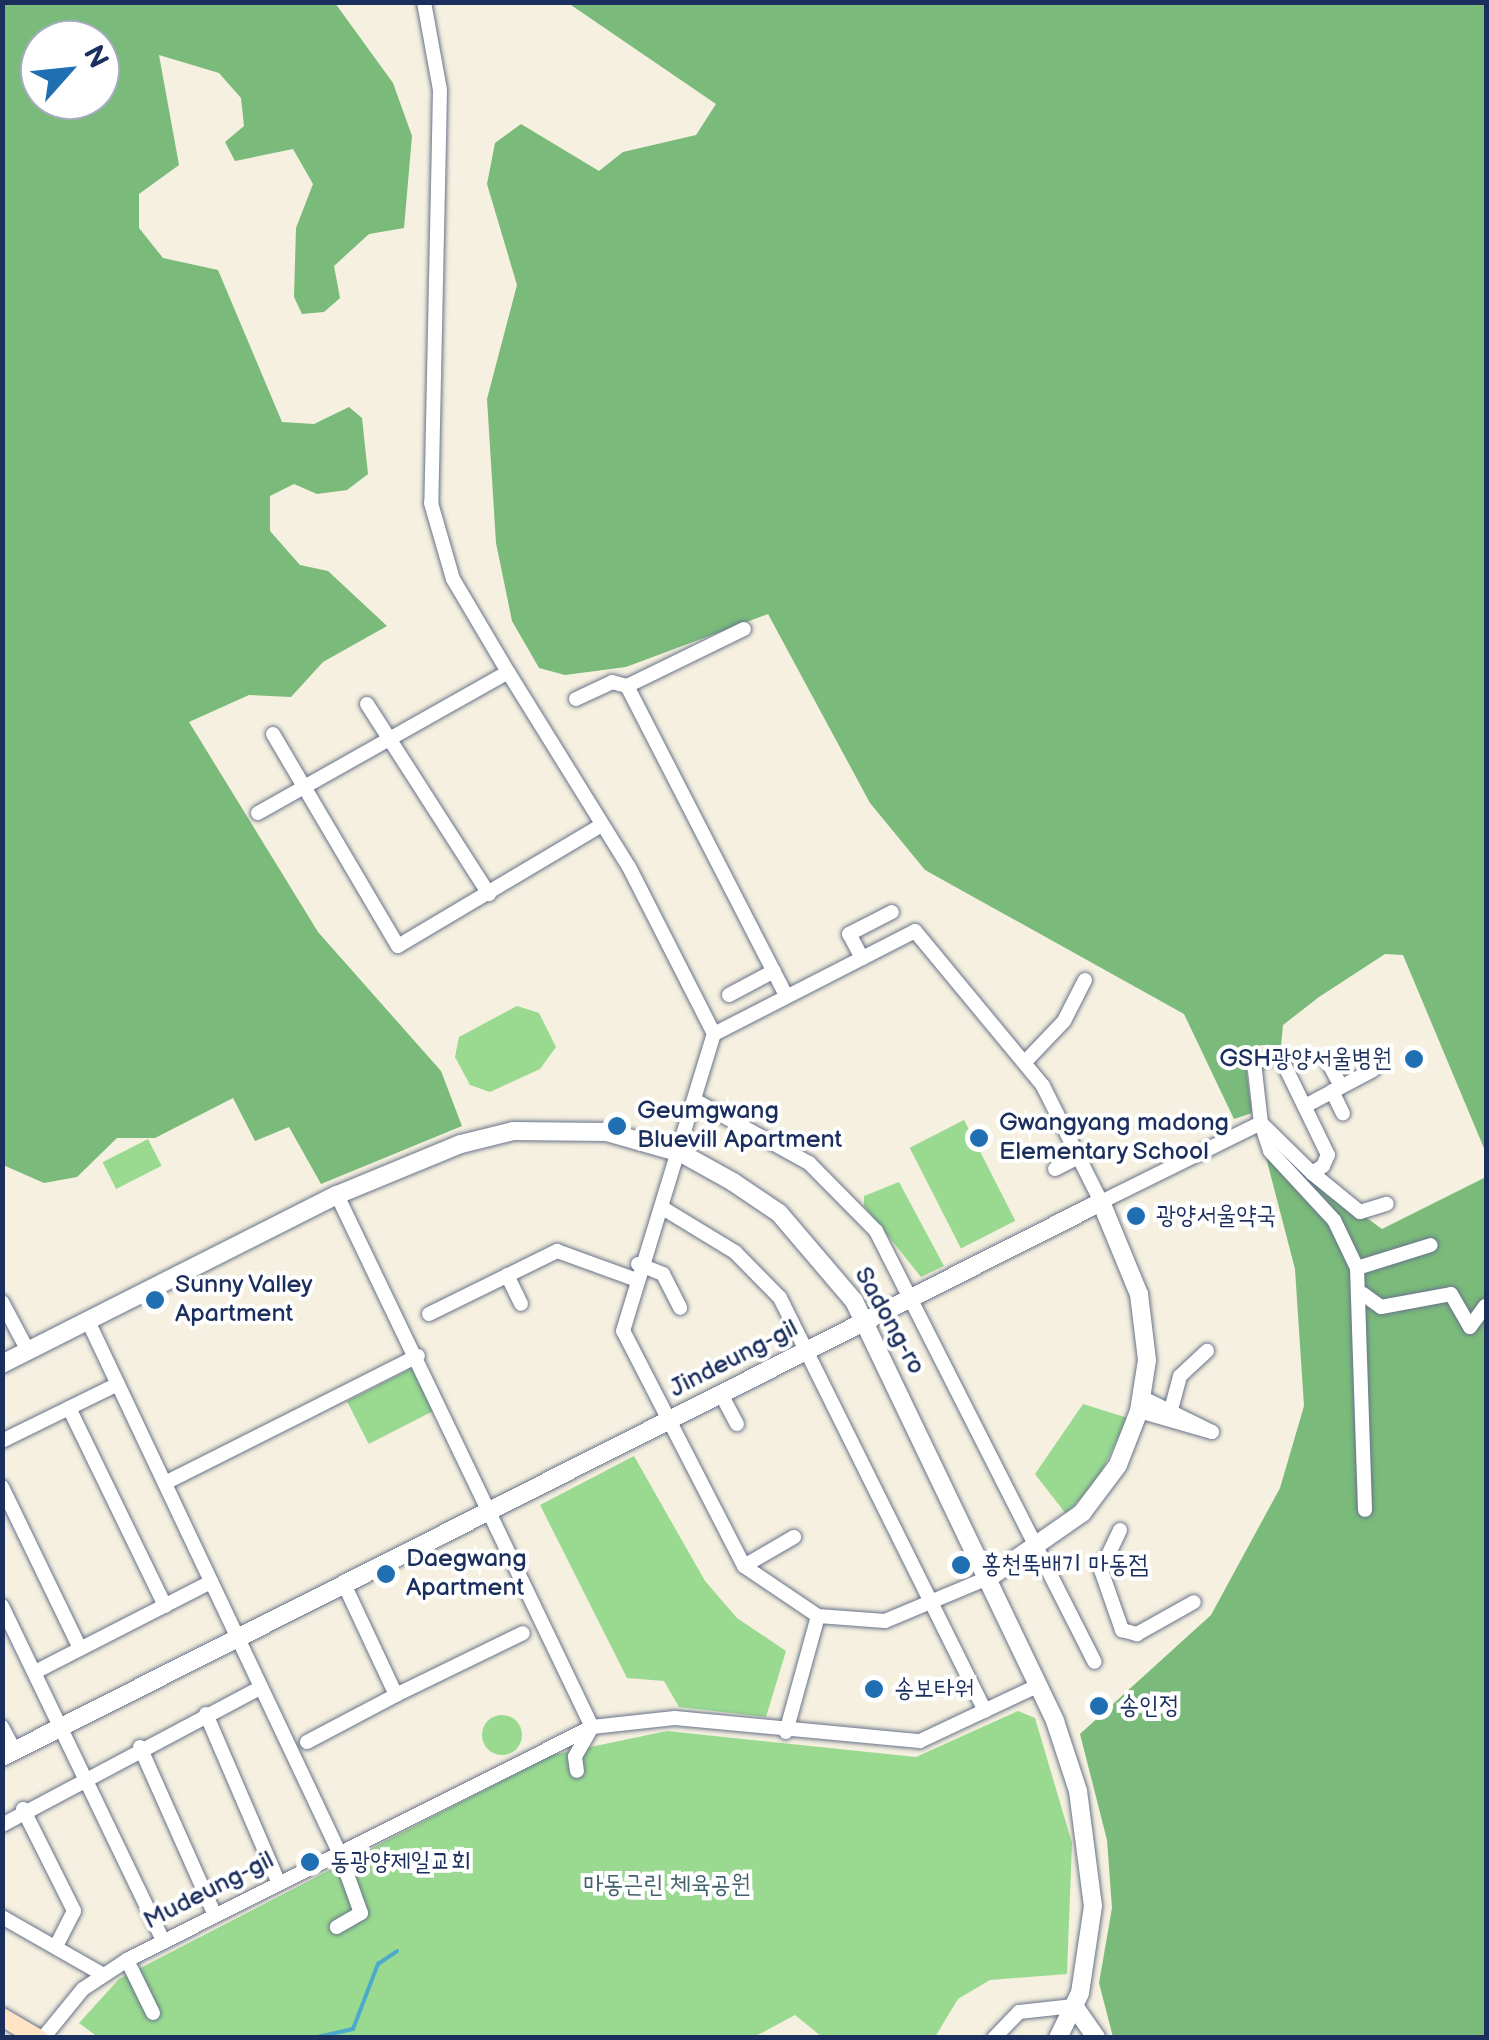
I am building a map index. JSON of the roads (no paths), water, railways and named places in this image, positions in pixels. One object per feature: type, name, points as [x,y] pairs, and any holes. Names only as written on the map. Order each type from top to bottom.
[{"type":"main road","points":[[2,2017],[40,2038]]},
{"type":"street","points":[[424,2],[440,90],[431,504],[453,579],[600,826],[714,1034],[698,1102],[636,1271],[623,1331],[744,1566],[818,1616],[885,1621],[936,1604],[1042,1548],[1100,1492],[1140,1404],[1139,1294],[1101,1202],[1025,1062],[915,932],[714,1034]]},
{"type":"street","points":[[576,700],[612,682],[628,686],[744,629]]},
{"type":"street","points":[[258,813],[508,672]]},
{"type":"street","points":[[628,686],[786,996]]},
{"type":"street","points":[[367,704],[489,894]]},
{"type":"street","points":[[272,734],[398,946],[600,826]]},
{"type":"street","points":[[862,958],[849,934],[892,912]]},
{"type":"street","points":[[729,995],[774,971]]},
{"type":"street","points":[[1025,1062],[1064,1021],[1085,980]]},
{"type":"street","points":[[1312,1173],[1328,1156],[1280,1056],[1267,1054],[1254,1062],[1260,1123],[1270,1151],[1334,1220],[1357,1268],[1363,1294],[1365,1510]]},
{"type":"street","points":[[1327,1060],[1343,1114]]},
{"type":"street","points":[[1305,1106],[1373,1070]]},
{"type":"street","points":[[698,1102],[809,1164],[876,1232],[915,1296],[1095,1662]]},
{"type":"street","points":[[1260,1123],[1360,1212],[1387,1204]]},
{"type":"street","name":"Jindeung-gil","points":[[8,1754],[1260,1123]]},
{"type":"street","name":"Sadong-ro","points":[[2,1364],[337,1195],[428,1154],[512,1132],[607,1132],[681,1153],[779,1214],[865,1321],[1040,1685],[1078,1791],[1093,1906],[1074,2006],[1058,2038]]},
{"type":"street","points":[[1055,1169],[1078,1157]]},
{"type":"street","points":[[337,1195],[492,1509],[592,1727]]},
{"type":"street","points":[[661,1207],[735,1252],[812,1348],[985,1711]]},
{"type":"street","points":[[1357,1268],[1430,1245]]},
{"type":"street","points":[[429,1314],[558,1250],[636,1271],[663,1274],[680,1308]]},
{"type":"street","points":[[507,1275],[521,1304]]},
{"type":"street","points":[[1363,1294],[1381,1307],[1451,1294],[1470,1327],[1485,1306]]},
{"type":"street","points":[[2,1302],[28,1351]]},
{"type":"street","points":[[88,1321],[338,1852],[361,1914],[337,1927]]},
{"type":"street","points":[[1172,1406],[1180,1376],[1207,1350]]},
{"type":"street","points":[[164,1483],[418,1356]]},
{"type":"street","points":[[2,1441],[118,1384]]},
{"type":"street","points":[[722,1394],[737,1424]]},
{"type":"street","points":[[1140,1404],[1172,1406],[1212,1432],[1140,1404]]},
{"type":"street","points":[[68,1408],[165,1606]]},
{"type":"street","points":[[2,1486],[80,1648]]},
{"type":"street","points":[[1120,1530],[1102,1570],[1122,1630],[1137,1634],[1194,1602]]},
{"type":"street","points":[[744,1566],[794,1537]]},
{"type":"street","points":[[34,1672],[212,1582]]},
{"type":"street","points":[[344,1584],[396,1695]]},
{"type":"street","points":[[2,1606],[164,1940]]},
{"type":"street","points":[[786,1732],[818,1616]]},
{"type":"street","points":[[307,1742],[523,1632]]},
{"type":"street","points":[[592,1727],[675,1718],[786,1732],[920,1742],[1040,1685]]},
{"type":"street","points":[[2,1825],[84,1775],[261,1686]]},
{"type":"street","points":[[206,1714],[278,1881]]},
{"type":"street","points":[[578,1771],[574,1757],[592,1727]]},
{"type":"street","name":"Mudeung-gil","points":[[40,2038],[83,1989],[126,1960],[592,1727]]},
{"type":"street","points":[[2,1728],[8,1754]]},
{"type":"street","points":[[140,1747],[214,1913]]},
{"type":"street","points":[[23,1809],[74,1912],[58,1942]]},
{"type":"street","points":[[2,1917],[58,1942],[102,1974]]},
{"type":"street","points":[[126,1960],[153,2012]]},
{"type":"street","points":[[994,2038],[1019,2012],[1074,2006],[1096,2038]]},
{"type":"waterway","points":[[313,2038],[353,2029],[378,1964],[397,1951]]},
{"type":"place","name":"GSH광양서울병원","points":[[1414,1059]]},
{"type":"place","name":"Geumgwang Bluevill Apartment","points":[[617,1126]]},
{"type":"place","name":"Gwangyang madong Elementary School","points":[[979,1138]]},
{"type":"place","name":"광양서울약국","points":[[1136,1216]]},
{"type":"place","name":"Sunny Valley Apartment","points":[[155,1300]]},
{"type":"place","name":"홍천뚝배기 마동점","points":[[961,1565]]},
{"type":"place","name":"Daegwang Apartment","points":[[386,1574]]},
{"type":"place","name":"송보타워","points":[[874,1689]]},
{"type":"place","name":"송인정","points":[[1099,1706]]},
{"type":"place","name":"동광양제일교회","points":[[310,1862]]},
{"type":"park label","name":"마동근린 체육공원","points":[[667,1885]]}]
